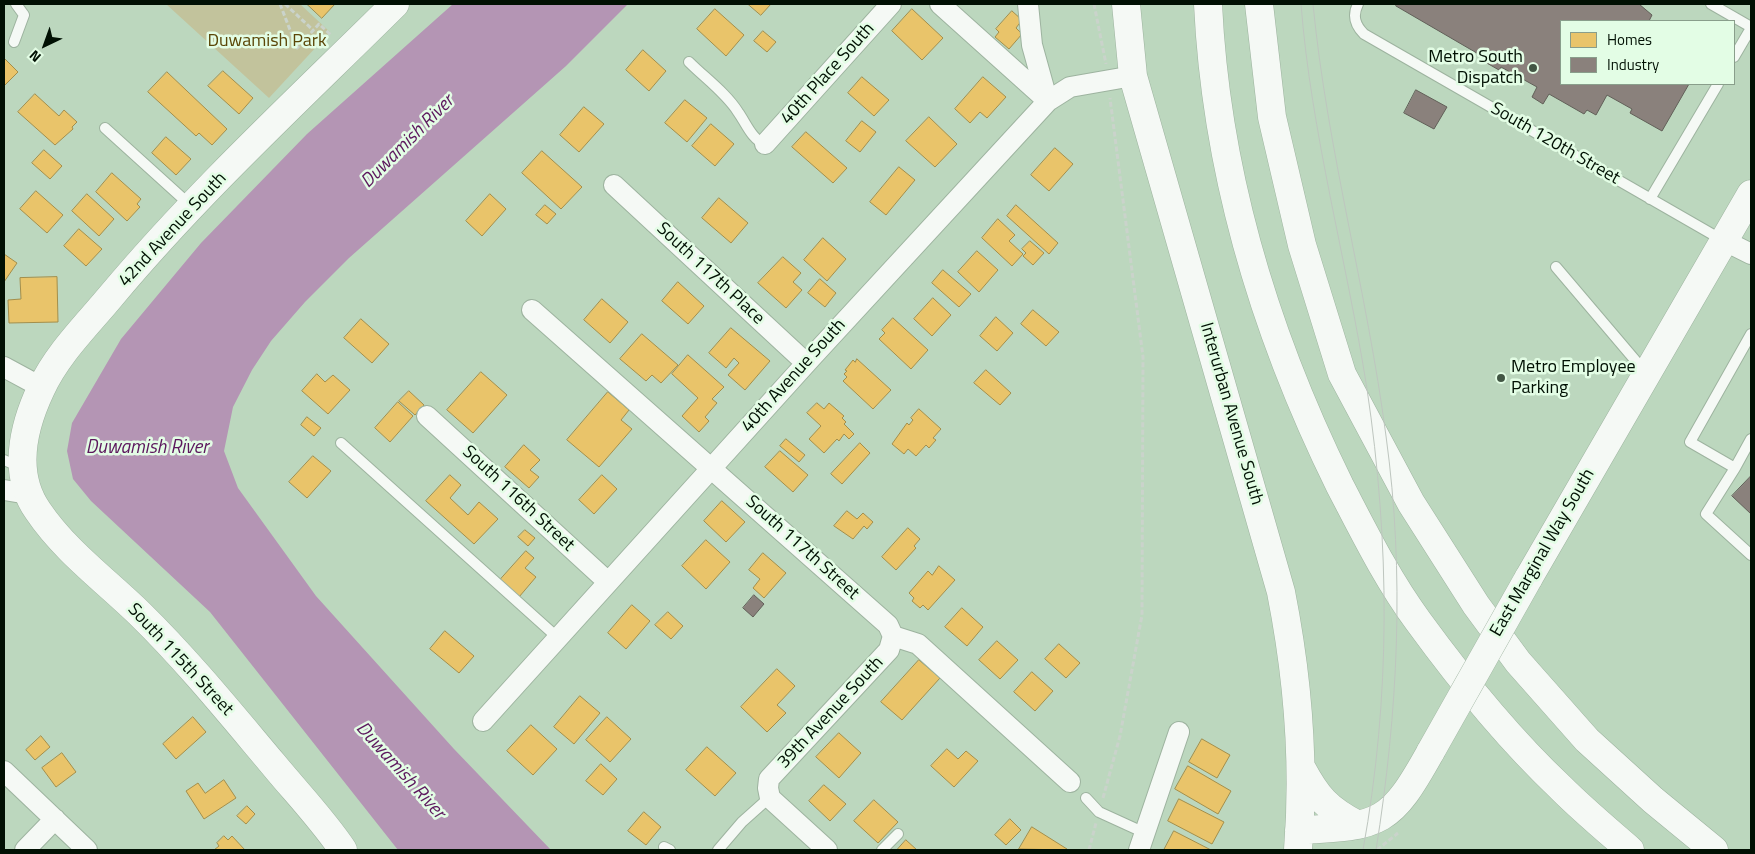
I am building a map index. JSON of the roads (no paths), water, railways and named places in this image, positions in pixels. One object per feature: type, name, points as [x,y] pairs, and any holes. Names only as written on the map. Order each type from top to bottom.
[{"type":"main road","name":"42nd Avenue South","points":[[15,478],[29,418],[42,387],[66,350],[143,258],[395,4]]},
{"type":"main road","name":"Interurban Avenue South","points":[[1126,4],[1133,76],[1281,592],[1296,682],[1301,766],[1298,840]]},
{"type":"main road","points":[[1208,4],[1219,109],[1234,193],[1264,304],[1284,362],[1311,424],[1366,537],[1417,620],[1494,719],[1560,787],[1630,850]]},
{"type":"main road","points":[[1259,4],[1272,117],[1305,254],[1342,374],[1411,503],[1476,605],[1518,662],[1587,740],[1653,800],[1714,850]]},
{"type":"main road","name":"East Marginal Way South","points":[[1298,840],[1380,818],[1398,804],[1412,786],[1528,579],[1751,194]]},
{"type":"main road","name":"South 115th Street","points":[[15,478],[53,530],[141,615],[176,652],[252,738],[343,850]]},
{"type":"main road","points":[[1301,766],[1312,789],[1322,802],[1337,814],[1358,825],[1339,850]]},
{"type":"street","name":"40th Place South","points":[[765,144],[891,4]]},
{"type":"street","points":[[940,4],[1048,100]]},
{"type":"street","points":[[1028,4],[1032,45],[1048,100]]},
{"type":"street","name":"40th Avenue South","points":[[483,721],[806,363],[1048,100],[1070,87],[1133,76]]},
{"type":"street","name":"South 117th Place","points":[[614,185],[806,363]]},
{"type":"street","name":"South 120th Street","points":[[1724,241],[1751,254]]},
{"type":"street","name":"South 117th Street","points":[[532,310],[712,467],[888,625],[893,636]]},
{"type":"street","points":[[4,367],[42,387]]},
{"type":"street","name":"South 116th Street","points":[[427,416],[608,582]]},
{"type":"street","points":[[893,636],[918,644],[1070,782]]},
{"type":"street","name":"39th Avenue South","points":[[769,793],[769,779],[889,650],[893,636]]},
{"type":"street","points":[[1142,842],[1179,732]]},
{"type":"street","points":[[4,771],[87,850]]},
{"type":"street","points":[[769,793],[827,850]]},
{"type":"street","points":[[25,850],[55,819]]},
{"type":"lane","points":[[14,42],[24,15],[16,4]]},
{"type":"lane","name":"South 120th Street","points":[[1358,4],[1354,17],[1357,27],[1364,34],[1724,241]]},
{"type":"lane","points":[[1711,4],[1751,27],[1735,55]]},
{"type":"lane","points":[[688,62],[738,110],[755,138],[765,144]]},
{"type":"lane","points":[[1650,199],[1717,85]]},
{"type":"lane","points":[[105,128],[192,208]]},
{"type":"lane","points":[[1556,267],[1647,374]]},
{"type":"lane","points":[[1735,468],[1690,442],[1751,334]]},
{"type":"lane","points":[[1751,438],[1735,468],[1706,514],[1751,555]]},
{"type":"lane","points":[[341,443],[558,638]]},
{"type":"lane","points":[[718,850],[769,793]]},
{"type":"lane","points":[[1086,798],[1099,812],[1142,842]]},
{"type":"lane","points":[[882,850],[898,834]]},
{"type":"water","name":"Duwamish River","points":[[453,4],[628,4],[566,66],[349,258],[305,302],[271,341],[252,370],[233,407],[224,451],[238,488],[316,596],[454,749],[551,850],[398,850],[210,612],[91,501],[73,479],[67,451],[72,423],[121,339],[201,243],[307,134]]},
{"type":"tram line","points":[[1301,4],[1306,52],[1321,149],[1367,389],[1380,504],[1383,562],[1383,677],[1379,735],[1363,850]]},
{"type":"tram line","points":[[1313,4],[1319,58],[1337,166],[1378,382],[1392,488],[1396,540],[1397,591],[1394,695],[1384,798],[1376,850]]},
{"type":"place","name":"Metro South Dispatch","points":[[1533,68]]},
{"type":"place","name":"Metro Employee Parking","points":[[1501,378]]},
{"type":"park label","name":"Duwamish Park","points":[[267,42]]}]
